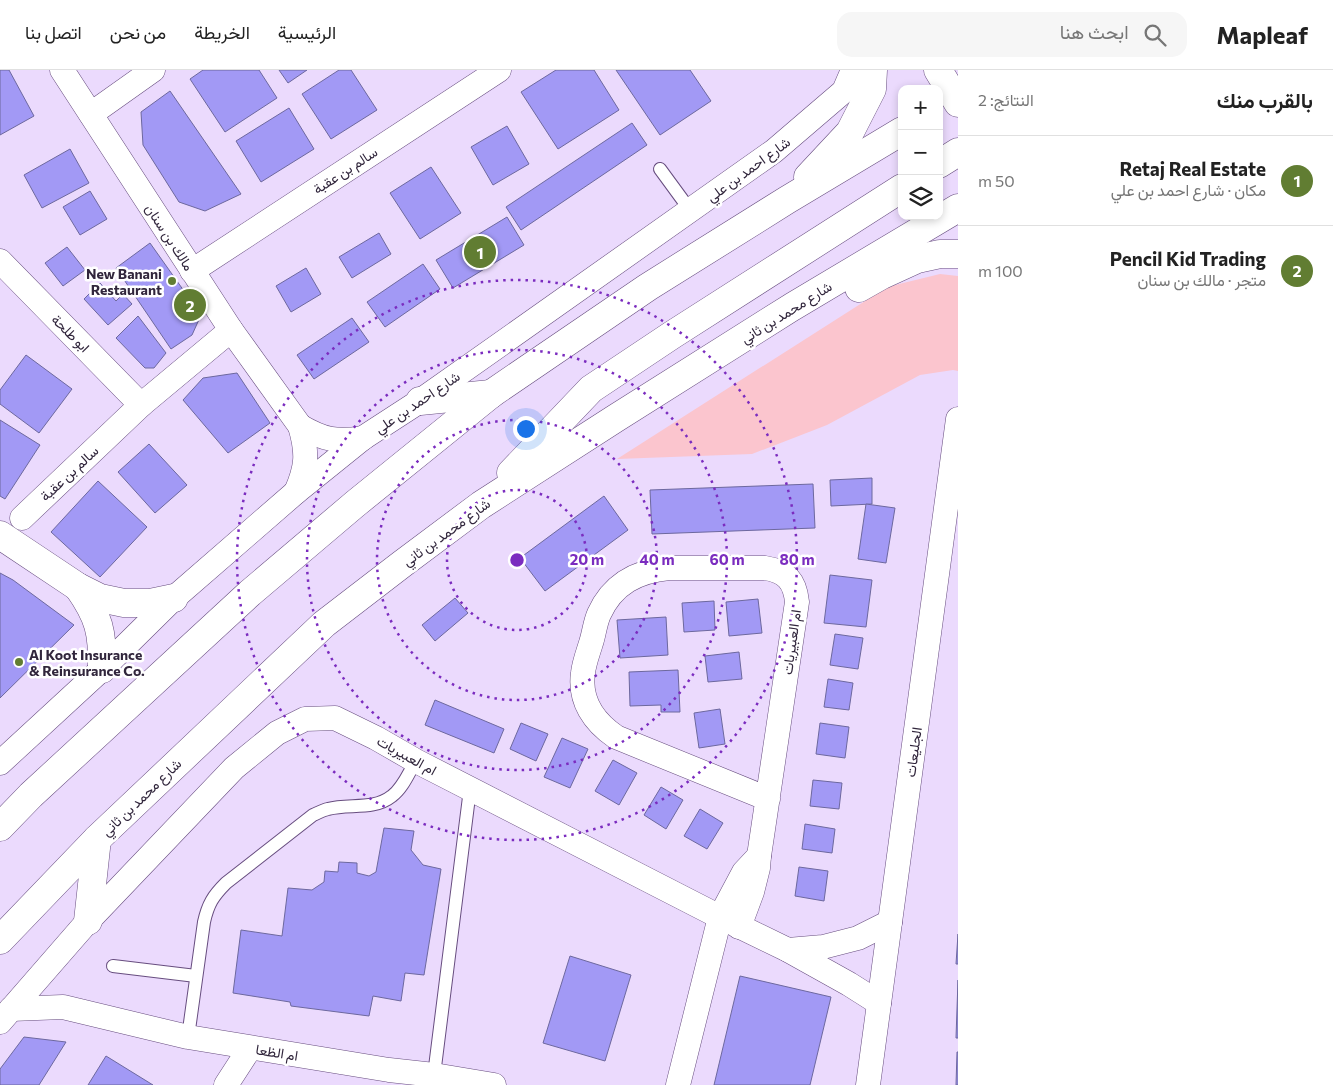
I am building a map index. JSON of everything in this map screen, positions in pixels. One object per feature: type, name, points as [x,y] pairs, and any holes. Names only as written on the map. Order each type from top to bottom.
[{"type":"main road","points":[[787,200],[850,132],[872,89],[873,70]]},
{"type":"main road","points":[[938,70],[954,102]]},
{"type":"main road","points":[[0,827],[53,774],[250,593],[355,504],[491,394],[648,287],[898,133]]},
{"type":"main road","points":[[943,161],[958,152]]},
{"type":"main road","points":[[481,505],[591,389],[898,191]]},
{"type":"main road","name":"شارع محمد بن ثاني","points":[[0,940],[97,839],[324,624],[402,564],[481,505],[624,413],[792,307],[958,208]]},
{"type":"main road","points":[[792,307],[811,308],[829,304],[882,274],[917,259],[940,254],[958,254]]},
{"type":"main road","points":[[420,401],[491,394]]},
{"type":"main road","points":[[0,535],[78,587],[100,598],[124,603],[150,603],[174,598]]},
{"type":"main road","points":[[78,587],[90,605],[99,625],[103,646],[102,669]]},
{"type":"main road","points":[[88,921],[97,839]]},
{"type":"street","name":"مالك بن سنان","points":[[62,70],[231,330],[300,426],[305,442],[306,460],[303,476],[296,492]]},
{"type":"street","points":[[91,114],[153,70]]},
{"type":"street","name":"شارع احمد بن علي","points":[[0,762],[102,669],[174,598],[296,492],[363,438],[420,401],[774,152],[844,91],[853,70]]},
{"type":"street","name":"سالم بن عقبة","points":[[192,271],[486,74]]},
{"type":"street","name":"ابو طلحة","points":[[0,261],[141,405]]},
{"type":"street","name":"سالم بن عقبة","points":[[22,518],[141,405],[231,330]]},
{"type":"street","name":"الجليعات","points":[[868,1085],[958,419]]},
{"type":"street","name":"مالك بن سنان","points":[[300,426],[330,440],[347,441],[363,438]]},
{"type":"street","name":"ام العبيريات","points":[[729,922],[756,880],[759,856],[768,799],[797,602],[796,593],[793,585],[782,573],[774,569],[765,568],[669,568],[640,574],[627,580],[615,590],[599,615],[583,672],[583,691],[589,710],[596,721],[616,737],[768,799]]},
{"type":"street","name":"ام العبيريات","points":[[88,921],[234,768],[277,733],[305,720],[335,718],[729,922],[788,950],[879,1003]]},
{"type":"street","points":[[6,1015],[88,921]]},
{"type":"street","points":[[678,1085],[729,922]]},
{"type":"street","points":[[788,950],[823,947],[858,938],[890,922]]},
{"type":"street","points":[[47,969],[54,994],[63,1007]]},
{"type":"street","name":"ام الظعا","points":[[6,1015],[63,1007],[188,1037],[250,1048],[385,1078],[434,1076],[494,1085]]},
{"type":"street","points":[[226,1085],[250,1048]]},
{"type":"lane","points":[[660,169],[690,210]]},
{"type":"lane","points":[[188,1037],[204,922],[207,907],[215,894],[226,883],[313,814],[346,806],[370,806],[393,796],[402,786],[416,761]]},
{"type":"lane","points":[[434,1076],[470,788]]},
{"type":"lane","points":[[113,966],[196,976]]},
{"type":"shaded area","points":[[940,274],[958,276],[958,371],[953,370],[920,375],[827,425],[752,454],[617,459],[887,287]]},
{"type":"building","points":[[0,70],[9,70],[34,116],[0,135]]},
{"type":"building","points":[[203,70],[259,70],[277,98],[225,132],[190,79]]},
{"type":"building","points":[[279,70],[307,70],[288,83]]},
{"type":"building","points":[[339,70],[351,70],[377,110],[331,139],[302,94]]},
{"type":"building","points":[[556,70],[594,70],[619,110],[558,149],[521,92]]},
{"type":"building","points":[[616,70],[690,70],[711,101],[660,135]]},
{"type":"building","points":[[170,91],[241,194],[205,211],[179,202],[143,145],[141,112]]},
{"type":"building","points":[[289,108],[314,149],[261,182],[236,141]]},
{"type":"building","points":[[632,123],[647,145],[521,230],[506,207]]},
{"type":"building","points":[[507,126],[529,164],[493,185],[471,147]]},
{"type":"building","points":[[70,149],[89,183],[42,208],[24,175]]},
{"type":"building","points":[[431,167],[461,213],[420,239],[390,193]]},
{"type":"building","points":[[90,191],[107,219],[80,235],[63,207]]},
{"type":"building","points":[[507,217],[524,245],[453,288],[436,260]]},
{"type":"building","points":[[379,233],[391,254],[352,278],[339,257]]},
{"type":"building","points":[[150,243],[201,315],[192,335],[171,349],[116,268]]},
{"type":"building","points":[[67,247],[85,270],[63,286],[45,263]]},
{"type":"building","points":[[423,264],[440,289],[385,327],[367,302]]},
{"type":"building","points":[[306,268],[321,294],[291,312],[276,286]]},
{"type":"building","points":[[100,283],[116,301],[123,294],[132,304],[108,325],[84,299]]},
{"type":"building","points":[[138,316],[166,353],[154,368],[145,368],[116,338]]},
{"type":"building","points":[[352,318],[369,342],[314,379],[297,355]]},
{"type":"building","points":[[26,355],[72,389],[39,433],[0,404],[0,390]]},
{"type":"building","points":[[237,373],[270,423],[228,453],[183,400],[203,378]]},
{"type":"building","points":[[0,420],[40,445],[5,499],[0,496]]},
{"type":"building","points":[[149,444],[187,485],[155,513],[118,472]]},
{"type":"building","points":[[872,478],[872,504],[831,506],[830,480]]},
{"type":"building","points":[[98,481],[147,527],[100,577],[51,532]]},
{"type":"building","points":[[813,484],[815,528],[652,534],[650,490]]},
{"type":"building","points":[[604,496],[628,530],[545,591],[520,558]]},
{"type":"building","points":[[866,504],[895,508],[886,563],[858,559]]},
{"type":"building","name":"Al Koot Insurance & Reinsurance Co.","points":[[0,573],[13,580],[74,625],[0,698]]},
{"type":"building","points":[[830,575],[872,580],[866,627],[824,623]]},
{"type":"building","points":[[455,598],[468,613],[435,641],[422,625]]},
{"type":"building","points":[[758,599],[762,633],[729,636],[726,602]]},
{"type":"building","points":[[714,601],[715,630],[684,632],[682,603]]},
{"type":"building","points":[[666,617],[668,655],[620,658],[617,620]]},
{"type":"building","points":[[835,634],[863,638],[858,669],[830,665]]},
{"type":"building","points":[[739,652],[742,679],[708,682],[705,656]]},
{"type":"building","points":[[678,670],[680,712],[661,712],[661,705],[630,706],[629,672]]},
{"type":"building","points":[[828,679],[853,683],[849,710],[824,707]]},
{"type":"building","points":[[435,700],[504,729],[494,753],[425,725]]},
{"type":"building","points":[[720,709],[725,744],[699,748],[694,713]]},
{"type":"building","points":[[521,723],[548,734],[536,761],[510,749]]},
{"type":"building","points":[[820,723],[849,727],[845,758],[816,754]]},
{"type":"building","points":[[562,738],[588,749],[570,788],[544,777]]},
{"type":"building","points":[[613,760],[637,773],[619,805],[595,791]]},
{"type":"building","points":[[813,780],[842,783],[839,809],[810,806]]},
{"type":"building","points":[[661,787],[683,800],[666,829],[644,815]]},
{"type":"building","points":[[700,809],[723,823],[707,849],[684,836]]},
{"type":"building","points":[[805,824],[835,829],[832,853],[802,849]]},
{"type":"building","points":[[384,828],[414,831],[411,850],[423,865],[441,869],[424,975],[405,973],[401,1001],[373,996],[369,1016],[291,1006],[290,1002],[233,993],[241,930],[282,936],[288,888],[312,890],[324,882],[325,871],[338,872],[339,862],[357,863],[357,873],[369,876],[376,872]]},
{"type":"building","points":[[799,867],[828,871],[824,901],[795,896]]},
{"type":"building","points":[[958,934],[958,964],[956,964]]},
{"type":"building","points":[[570,956],[631,975],[605,1061],[543,1043]]},
{"type":"building","points":[[740,976],[831,997],[810,1085],[714,1085]]},
{"type":"building","points":[[958,980],[958,1038],[956,1038]]},
{"type":"building","points":[[24,1037],[66,1042],[39,1085],[0,1085],[0,1069]]},
{"type":"building","points":[[957,1052],[958,1085],[956,1085]]},
{"type":"building","points":[[106,1056],[153,1085],[88,1085]]},
{"type":"place","name":"Retaj Real Estate","points":[[480,252]]},
{"type":"place","name":"New Banani Restaurant","points":[[172,281]]},
{"type":"place","name":"Pencil Kid Trading","points":[[190,305]]},
{"type":"place","name":"Al Koot Insurance & Reinsurance Co.","points":[[19,662]]}]
